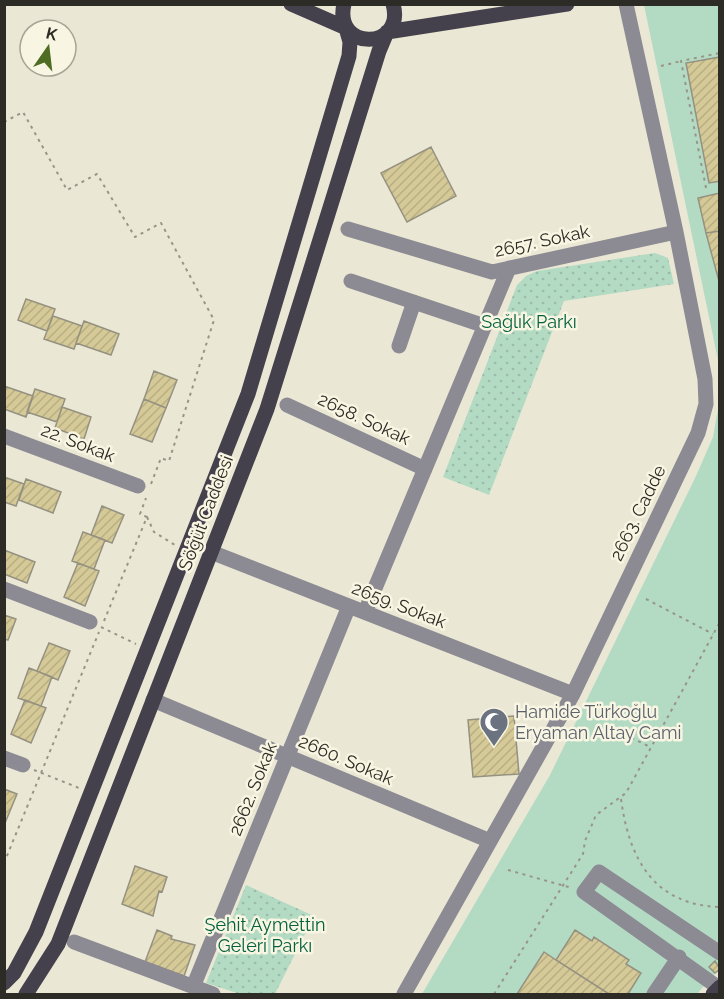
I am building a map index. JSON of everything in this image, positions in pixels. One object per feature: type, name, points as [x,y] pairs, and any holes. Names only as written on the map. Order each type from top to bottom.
[{"type":"main road","points":[[291,4],[346,28],[358,38],[366,40],[374,40],[387,32],[567,4]]},
{"type":"main road","name":"Söğüt Caddesi","points":[[4,983],[14,974],[36,932],[248,394],[349,56],[350,42],[343,21],[344,4]]},
{"type":"main road","name":"Söğüt Caddesi","points":[[26,994],[58,944],[267,409],[379,51],[394,20],[393,4]]},
{"type":"main road","points":[[713,994],[719,987]]},
{"type":"street","name":"2663. Cadde","points":[[404,994],[573,694],[698,434],[706,404],[705,379],[676,232],[626,4]]},
{"type":"street","name":"2657. Sokak","points":[[348,229],[492,272],[676,232]]},
{"type":"street","points":[[365,612],[509,268]]},
{"type":"street","points":[[351,281],[485,326]]},
{"type":"street","points":[[399,346],[414,302]]},
{"type":"street","name":"2658. Sokak","points":[[287,405],[425,469]]},
{"type":"street","name":"22. Sokak","points":[[4,436],[138,486]]},
{"type":"street","name":"2659. Sokak","points":[[212,552],[573,694]]},
{"type":"street","points":[[4,589],[96,625]]},
{"type":"street","name":"2662. Sokak","points":[[193,987],[349,606]]},
{"type":"street","name":"2660. Sokak","points":[[153,700],[490,841]]},
{"type":"street","points":[[4,758],[23,765]]},
{"type":"street","points":[[719,987],[584,892],[599,872],[720,953]]},
{"type":"street","points":[[74,942],[213,994]]},
{"type":"street","points":[[654,994],[679,957]]},
{"type":"path","points":[[662,66],[720,53]]},
{"type":"path","points":[[681,61],[706,188]]},
{"type":"path","points":[[4,122],[22,112],[67,190],[97,174],[135,237],[161,223],[214,320],[169,461],[161,458],[140,514],[147,516]]},
{"type":"path","points":[[147,516],[154,532],[186,552]]},
{"type":"path","points":[[4,863],[42,773],[96,625],[147,516]]},
{"type":"path","points":[[646,599],[713,634]]},
{"type":"path","points":[[720,622],[621,799],[628,840],[636,858],[650,879],[671,895],[691,903],[720,907]]},
{"type":"path","points":[[96,625],[148,650]]},
{"type":"path","points":[[618,731],[650,747]]},
{"type":"path","points":[[23,765],[91,794]]},
{"type":"path","points":[[494,994],[583,854],[585,841],[596,815],[606,805],[621,799]]},
{"type":"path","points":[[508,870],[563,884]]},
{"type":"green space","points":[[644,5],[719,5],[719,365]]},
{"type":"green space","name":"Sağlık Parkı","points":[[655,253],[668,258],[674,284],[564,301],[489,495],[443,477],[517,285],[526,276],[537,271]]},
{"type":"green space","points":[[719,404],[719,969],[697,994],[422,994],[550,775],[696,476],[713,437]]},
{"type":"green space","name":"Şehit Aymettin Geleri Parkı","points":[[246,885],[314,916],[275,994],[240,994],[206,983]]},
{"type":"building","points":[[720,57],[720,181],[709,183],[686,63]]},
{"type":"building","points":[[431,147],[456,196],[407,222],[381,173]]},
{"type":"building","points":[[720,193],[720,231],[706,233],[698,198]]},
{"type":"building","points":[[720,231],[720,285],[706,233]]},
{"type":"building","points":[[26,299],[55,309],[47,331],[18,320]]},
{"type":"building","points":[[53,316],[82,326],[74,349],[44,339]]},
{"type":"building","points":[[84,321],[119,334],[111,355],[76,343]]},
{"type":"building","points":[[154,371],[177,380],[166,408],[144,399]]},
{"type":"building","points":[[4,386],[33,396],[26,417],[4,409]]},
{"type":"building","points":[[35,389],[65,399],[57,422],[27,412]]},
{"type":"building","points":[[144,399],[166,408],[152,442],[130,434]]},
{"type":"building","points":[[62,407],[91,417],[84,439],[55,428]]},
{"type":"building","points":[[4,477],[24,484],[16,506],[4,502]]},
{"type":"building","points":[[26,479],[61,492],[53,513],[19,500]]},
{"type":"building","points":[[102,506],[124,515],[112,543],[91,535]]},
{"type":"building","points":[[83,532],[105,540],[94,569],[72,561]]},
{"type":"building","points":[[4,550],[35,562],[27,583],[4,574]]},
{"type":"building","points":[[78,563],[99,571],[85,606],[64,597]]},
{"type":"building","points":[[4,615],[16,619],[8,640],[4,639]]},
{"type":"building","points":[[49,643],[70,651],[58,680],[37,671]]},
{"type":"building","points":[[29,668],[52,677],[41,706],[18,698]]},
{"type":"building","points":[[25,700],[46,708],[31,743],[11,734]]},
{"type":"building","name":"Hamide Türkoğlu Eryaman Altay Cami","points":[[514,716],[519,774],[473,777],[468,720]]},
{"type":"building","points":[[4,789],[17,794],[5,823],[4,823]]},
{"type":"building","points":[[135,866],[167,877],[162,892],[159,891],[153,916],[122,904]]},
{"type":"building","points":[[157,930],[172,936],[171,939],[195,945],[184,976],[145,962]]},
{"type":"building","points":[[575,930],[592,941],[594,937],[629,960],[626,964],[641,973],[628,994],[609,994],[556,960]]},
{"type":"building","points":[[544,952],[556,960],[609,994],[517,994]]},
{"type":"building","points":[[715,961],[720,969],[715,973],[709,967]]},
{"type":"place","name":"Hamide Türkoğlu Eryaman Altay Cami","points":[[494,748]]}]
